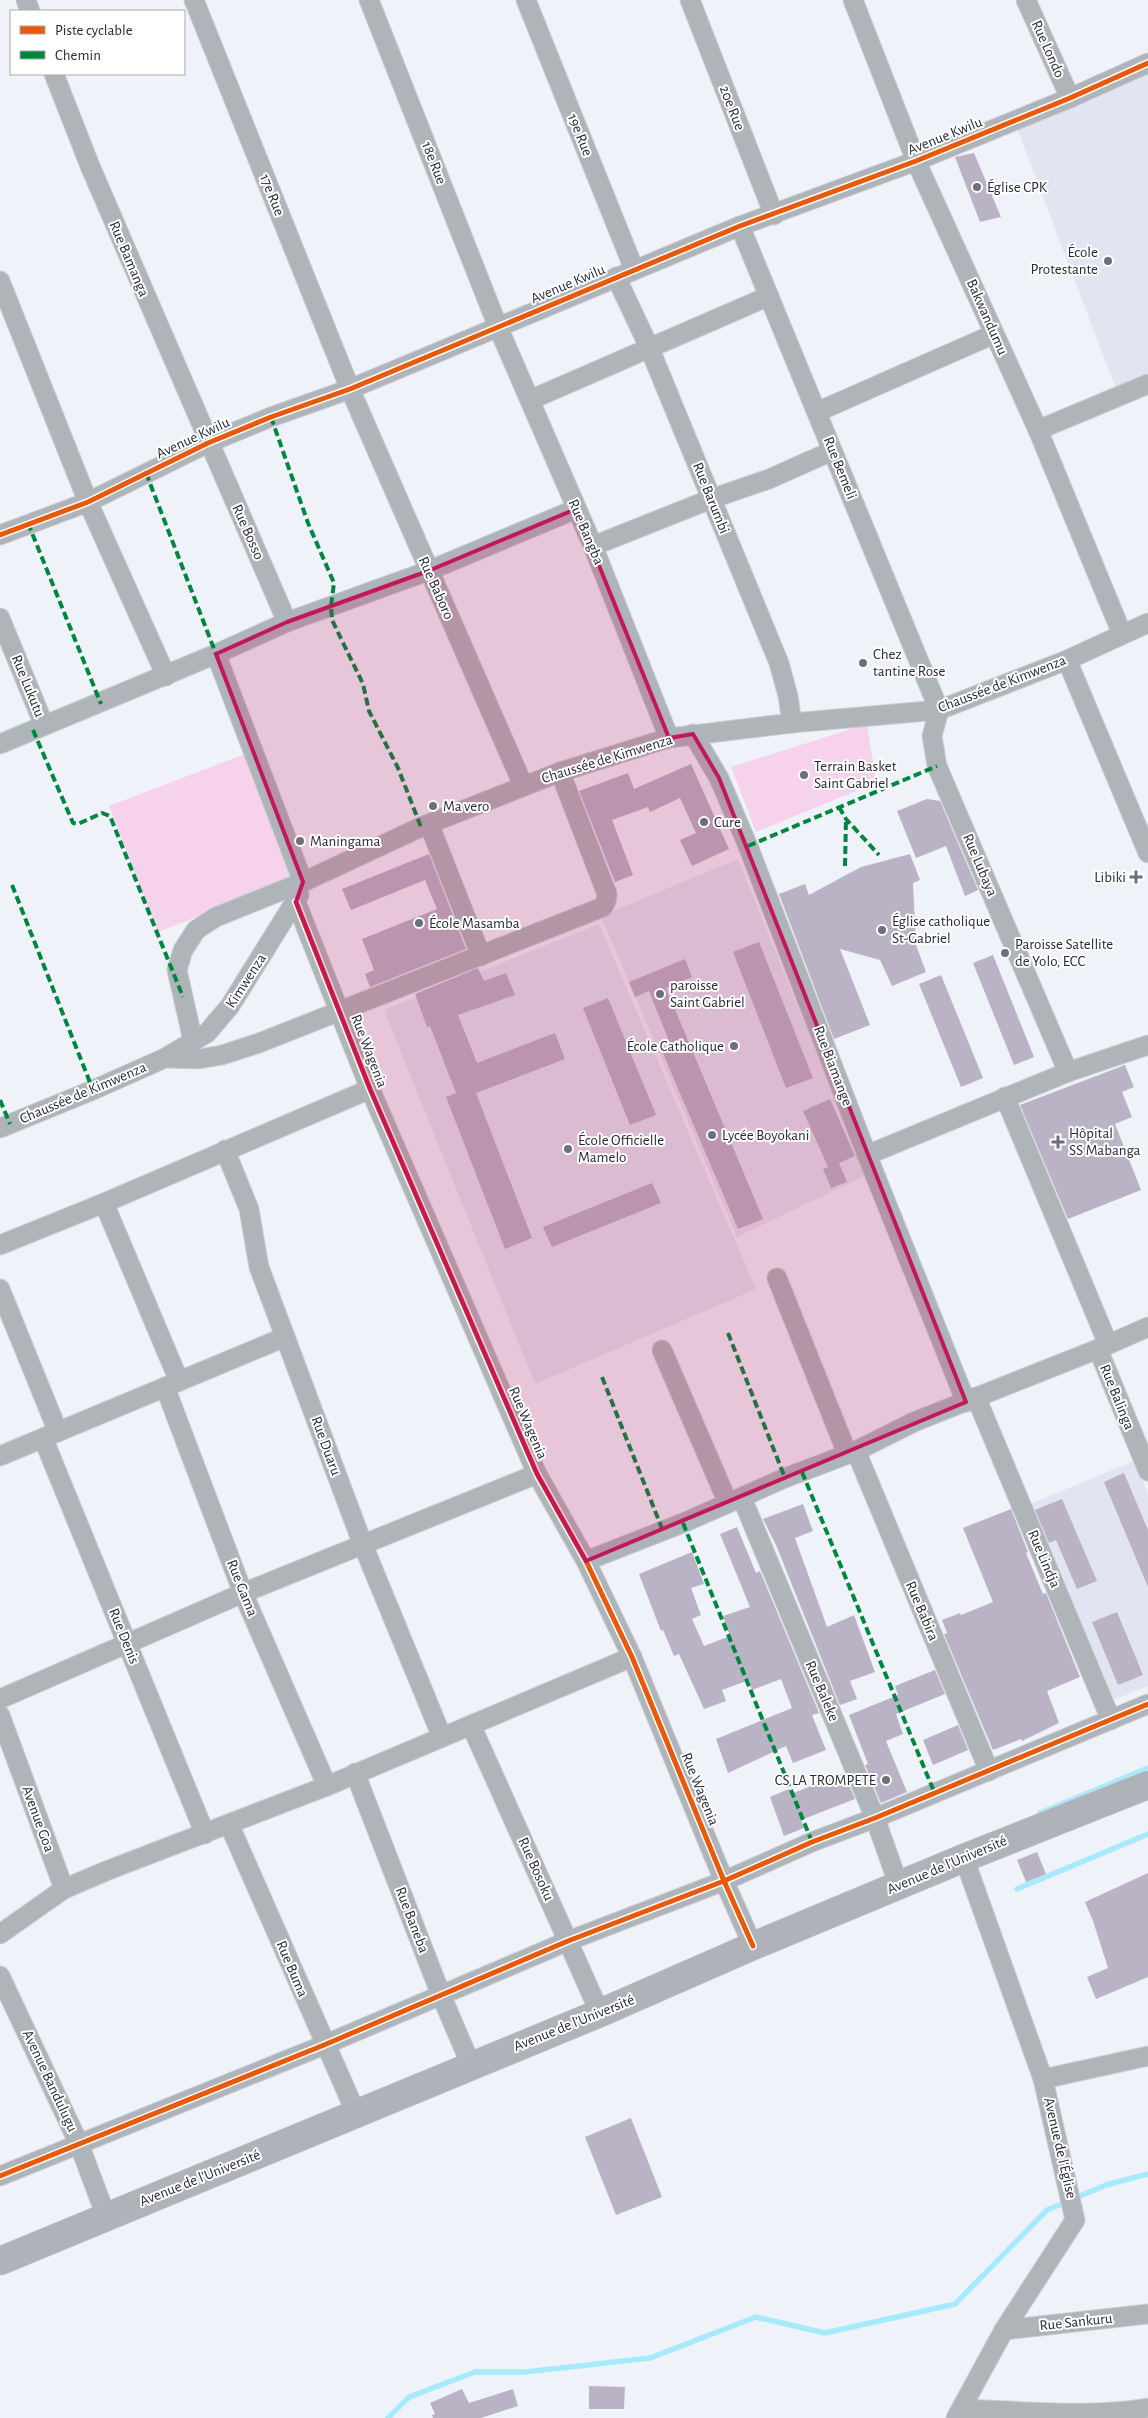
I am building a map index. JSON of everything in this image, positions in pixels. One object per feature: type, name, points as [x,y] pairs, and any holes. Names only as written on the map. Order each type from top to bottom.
[{"type":"main road","name":"Avenue de l’Université","points":[[0,2261],[600,2013],[753,1946],[964,1858],[1148,1785]]},
{"type":"street","name":"17e Rue","points":[[194,0],[350,389]]},
{"type":"street","name":"18e Rue","points":[[369,0],[498,327]]},
{"type":"street","name":"19e Rue","points":[[526,0],[634,269]]},
{"type":"street","name":"20e Rue","points":[[690,0],[774,215]]},
{"type":"street","name":"Bakwandumu","points":[[853,0],[916,161],[1038,430],[1122,634]]},
{"type":"street","name":"Rue Londo","points":[[1026,0],[1070,98]]},
{"type":"street","name":"Avenue Kwilu","points":[[0,535],[28,522],[88,502],[208,443],[270,417],[350,389],[616,276],[740,226],[916,161],[1070,98],[1148,62]]},
{"type":"street","name":"Rue Bamanga","points":[[54,75],[90,166],[208,443]]},
{"type":"street","name":"Rue Bemeli","points":[[740,226],[939,710]]},
{"type":"street","name":"Rue Barumbi","points":[[616,276],[649,347],[779,663],[788,696],[792,723]]},
{"type":"street","points":[[0,281],[88,502],[166,676]]},
{"type":"street","points":[[530,400],[769,296]]},
{"type":"street","name":"Rue Bangba","points":[[498,327],[593,546],[669,738]]},
{"type":"street","points":[[817,412],[994,334]]},
{"type":"street","points":[[1038,430],[1148,384]]},
{"type":"street","name":"Rue Baboro","points":[[350,389],[523,785]]},
{"type":"street","name":"Rue Bosso","points":[[208,443],[287,622]]},
{"type":"street","points":[[593,546],[711,499],[769,479],[832,451]]},
{"type":"street","points":[[0,744],[166,676],[287,622],[428,570],[576,509]]},
{"type":"street","name":"Rue Lukutu","points":[[0,618],[44,725]]},
{"type":"street","name":"Chaussée de Kimwenza","points":[[193,1041],[177,970],[183,950],[196,930],[216,917],[303,882],[428,824],[523,785],[669,738],[792,723],[939,710],[1067,660],[1148,623]]},
{"type":"street","points":[[216,654],[303,882]]},
{"type":"street","points":[[1067,660],[1148,853]]},
{"type":"street","name":"Rue Lubaya","points":[[939,710],[932,736],[937,766],[1068,1072]]},
{"type":"street","name":"Rue Biamange","points":[[693,734],[719,778],[748,846],[868,1155],[971,1400]]},
{"type":"street","points":[[165,1058],[198,1059],[222,1055],[341,1012],[603,907],[607,894],[560,772]]},
{"type":"street","points":[[428,824],[481,956]]},
{"type":"street","name":"Kimwenza","points":[[165,1058],[207,1033],[230,1006],[296,902],[303,882]]},
{"type":"street","name":"Rue Wagenia","points":[[296,902],[370,1089],[537,1474],[586,1561],[632,1657],[724,1881],[753,1946]]},
{"type":"street","points":[[868,1155],[1068,1072],[1148,1045]]},
{"type":"street","name":"Chaussée de Kimwenza","points":[[0,1128],[165,1058]]},
{"type":"street","points":[[0,1245],[104,1203],[370,1089]]},
{"type":"street","name":"Rue Balinga","points":[[1005,1097],[1103,1347],[1148,1471]]},
{"type":"street","name":"Rue Duaru","points":[[225,1150],[249,1209],[259,1267],[363,1545],[442,1737]]},
{"type":"street","name":"Rue Gama","points":[[104,1203],[172,1384],[243,1593],[326,1786]]},
{"type":"street","name":"Rue Babira","points":[[777,1278],[989,1771]]},
{"type":"street","name":"Rue Denis","points":[[0,1289],[50,1435],[127,1645],[205,1834]]},
{"type":"street","points":[[586,1561],[851,1452],[914,1422],[1103,1347],[1148,1327]]},
{"type":"street","points":[[0,1456],[285,1337]]},
{"type":"street","name":"Rue Baleke","points":[[662,1350],[735,1500],[875,1818],[900,1886]]},
{"type":"street","name":"Rue Lindja","points":[[971,1400],[1111,1720]]},
{"type":"street","points":[[0,1698],[127,1645],[243,1593],[537,1474]]},
{"type":"street","points":[[0,1934],[64,1889],[326,1786],[632,1657]]},
{"type":"street","points":[[0,2176],[324,2045],[568,1941],[724,1881],[812,1842],[875,1818],[1148,1704]]},
{"type":"street","name":"Avenue Goa","points":[[0,1715],[64,1889]]},
{"type":"street","name":"Rue Bosoku","points":[[471,1725],[600,2013]]},
{"type":"street","name":"Rue Baneba","points":[[355,1773],[441,1995],[471,2065]]},
{"type":"street","name":"Rue Buma","points":[[229,1824],[324,2045],[356,2113]]},
{"type":"street","name":"Avenue de l'Église","points":[[959,2414],[1004,2330],[1075,2220],[1043,2079],[964,1858]]},
{"type":"street","name":"Avenue Bandulugu","points":[[0,1976],[79,2144],[106,2216]]},
{"type":"street","points":[[1043,2079],[1148,2056]]},
{"type":"street","name":"Rue Sankuru","points":[[1004,2330],[1148,2314]]},
{"type":"street","points":[[959,2414],[1123,2412],[1148,2408]]},
{"type":"highlighted area","points":[[576,509],[669,738],[693,734],[719,778],[966,1402],[586,1561],[537,1474],[370,1089],[296,902],[303,882],[216,654],[287,622],[428,571]]},
{"type":"shaded area","name":"École Protestante","points":[[1148,71],[1148,377],[1116,389],[1014,121]]},
{"type":"shaded area","name":"Terrain Basket Saint Gabriel","points":[[867,724],[876,783],[756,832],[731,767]]},
{"type":"shaded area","points":[[250,752],[299,877],[158,932],[109,806]]},
{"type":"shaded area","name":"École Catholique","points":[[738,859],[866,1175],[737,1237],[601,916]]},
{"type":"shaded area","name":"École Officielle Mamelo","points":[[599,924],[756,1289],[535,1384],[384,1010]]},
{"type":"shaded area","points":[[1134,1461],[1148,1494],[1148,1686],[1109,1702],[1030,1504]]},
{"type":"building","name":"Église CPK","points":[[974,153],[1001,217],[980,222],[955,157]]},
{"type":"building","points":[[691,764],[729,849],[692,866],[680,840],[696,833],[680,798],[650,812],[648,807],[612,820],[633,875],[615,882],[579,791],[628,773],[634,789]]},
{"type":"building","points":[[927,799],[940,801],[978,890],[965,896],[946,846],[916,858],[897,811]]},
{"type":"building","name":"École Masamba","points":[[429,854],[466,949],[370,987],[365,974],[374,970],[362,939],[437,909],[425,880],[351,910],[342,889]]},
{"type":"building","points":[[910,854],[920,880],[913,883],[916,945],[926,972],[892,986],[880,960],[840,949],[870,1025],[834,1039],[779,894],[805,884],[809,895],[861,867]]},
{"type":"building","name":"Lycée Boyokani","points":[[759,942],[813,1078],[786,1088],[733,952]]},
{"type":"building","points":[[993,955],[1034,1057],[1014,1065],[973,963]]},
{"type":"building","name":"Lycée Boyokani","points":[[685,959],[692,977],[666,988],[763,1219],[738,1229],[662,1051],[671,1046],[649,991],[635,997],[629,982]]},
{"type":"building","points":[[478,968],[484,981],[506,973],[515,995],[458,1015],[477,1063],[555,1033],[565,1059],[476,1093],[532,1238],[505,1249],[446,1097],[456,1093],[430,1026],[427,1027],[415,994]]},
{"type":"building","points":[[941,975],[983,1078],[961,1087],[919,984]]},
{"type":"building","points":[[608,998],[656,1115],[630,1125],[583,1008]]},
{"type":"building","name":"Hôpital SS Mabanga","points":[[1125,1065],[1134,1087],[1122,1092],[1132,1117],[1115,1124],[1141,1190],[1068,1219],[1020,1105]]},
{"type":"building","points":[[830,1099],[855,1156],[839,1163],[847,1182],[831,1188],[823,1169],[828,1167],[803,1111]]},
{"type":"building","points":[[652,1183],[661,1203],[552,1247],[543,1227]]},
{"type":"building","points":[[1124,1473],[1148,1530],[1148,1587],[1104,1482]]},
{"type":"building","points":[[1062,1499],[1097,1581],[1077,1589],[1056,1540],[1049,1543],[1035,1510]]},
{"type":"building","points":[[803,1504],[813,1531],[795,1538],[827,1627],[854,1615],[875,1672],[850,1681],[857,1699],[840,1705],[776,1545],[763,1519]]},
{"type":"building","points":[[1011,1509],[1028,1552],[1026,1553],[1043,1594],[1046,1593],[1080,1677],[1047,1691],[1059,1723],[1022,1741],[1021,1739],[993,1750],[944,1634],[947,1633],[942,1620],[960,1613],[961,1615],[993,1602],[963,1528]]},
{"type":"building","points":[[737,1527],[756,1573],[760,1571],[819,1713],[812,1715],[826,1750],[793,1763],[786,1746],[728,1773],[716,1739],[792,1708],[781,1679],[752,1690],[749,1680],[722,1690],[726,1701],[704,1709],[679,1654],[674,1656],[663,1630],[661,1631],[639,1574],[692,1552],[704,1584],[691,1588],[701,1615],[692,1619],[704,1646],[730,1636],[723,1616],[750,1607],[720,1534]]},
{"type":"building","points":[[1117,1612],[1143,1675],[1118,1685],[1092,1622]]},
{"type":"building","points":[[935,1670],[945,1694],[896,1714],[903,1734],[886,1741],[907,1792],[881,1803],[865,1765],[868,1764],[849,1715],[898,1695],[895,1686]]},
{"type":"building","points":[[958,1725],[968,1750],[933,1765],[923,1740]]},
{"type":"building","points":[[844,1773],[855,1799],[801,1820],[804,1828],[784,1836],[770,1797],[789,1789],[791,1794]]},
{"type":"building","points":[[1037,1852],[1046,1874],[1026,1882],[1017,1860]]},
{"type":"building","points":[[1148,1873],[1148,1977],[1096,1999],[1087,1977],[1108,1968],[1085,1902]]},
{"type":"building","points":[[631,2118],[662,2197],[616,2215],[585,2137]]},
{"type":"building","points":[[589,2386],[625,2387],[624,2409],[589,2409]]},
{"type":"building","points":[[462,2389],[469,2403],[513,2389],[518,2406],[481,2418],[433,2418],[432,2415],[435,2414],[430,2403]]},
{"type":"waterway","points":[[1040,1813],[1148,1768]]},
{"type":"waterway","points":[[1017,1889],[1148,1834]]},
{"type":"waterway","points":[[388,2418],[409,2397],[475,2372],[525,2372],[650,2358],[756,2317],[825,2333],[955,2304],[1047,2210],[1106,2185],[1148,2174]]},
{"type":"marked path","points":[[271,417],[308,523],[334,583],[331,606],[332,620],[363,684],[369,711],[398,768],[421,827]]},
{"type":"marked path","points":[[146,473],[216,654]]},
{"type":"marked path","points":[[28,523],[101,704]]},
{"type":"marked path","points":[[33,730],[73,823],[78,824],[102,813],[110,816],[183,997]]},
{"type":"marked path","points":[[748,846],[937,766]]},
{"type":"marked path","points":[[839,807],[846,819],[879,855]]},
{"type":"marked path","points":[[845,866],[846,819]]},
{"type":"marked path","points":[[12,885],[93,1090]]},
{"type":"marked path","points":[[0,1100],[10,1124]]},
{"type":"marked path","points":[[728,1333],[785,1478]]},
{"type":"marked path","points":[[602,1377],[663,1531]]},
{"type":"marked path","points":[[802,1472],[935,1794]]},
{"type":"marked path","points":[[683,1523],[812,1842]]},
{"type":"cycle path","points":[[0,535],[88,502],[208,443],[271,417],[350,389],[740,226],[916,161],[1070,98],[1148,63]]},
{"type":"cycle path","points":[[296,902],[370,1089],[537,1474],[586,1561],[632,1657],[724,1881],[753,1946]]},
{"type":"cycle path","points":[[0,2176],[324,2045],[568,1941],[724,1881],[812,1842],[875,1818],[1148,1704]]},
{"type":"place","name":"Église CPK","points":[[977,187]]},
{"type":"place","name":"École Protestante","points":[[1108,261]]},
{"type":"place","name":"Chez tantine Rose","points":[[863,663]]},
{"type":"place","name":"Terrain Basket Saint Gabriel","points":[[804,775]]},
{"type":"place","name":"Ma vero","points":[[433,806]]},
{"type":"place","name":"Cure","points":[[704,822]]},
{"type":"place","name":"Maningama","points":[[300,841]]},
{"type":"place","name":"Libiki","points":[[1136,877]]},
{"type":"place","name":"École Masamba","points":[[419,923]]},
{"type":"place","name":"Église catholique St-Gabriel","points":[[882,930]]},
{"type":"place","name":"Paroisse Satellite de Yolo, ECC","points":[[1005,953]]},
{"type":"place","name":"paroisse Saint Gabriel","points":[[660,994]]},
{"type":"place","name":"École Catholique","points":[[734,1046]]},
{"type":"place","name":"Lycée Boyokani","points":[[712,1135]]},
{"type":"place","name":"Hôpital SS Mabanga","points":[[1058,1142]]},
{"type":"place","name":"École Officielle Mamelo","points":[[568,1149]]},
{"type":"place","name":"CS LA TROMPETE","points":[[886,1780]]}]
